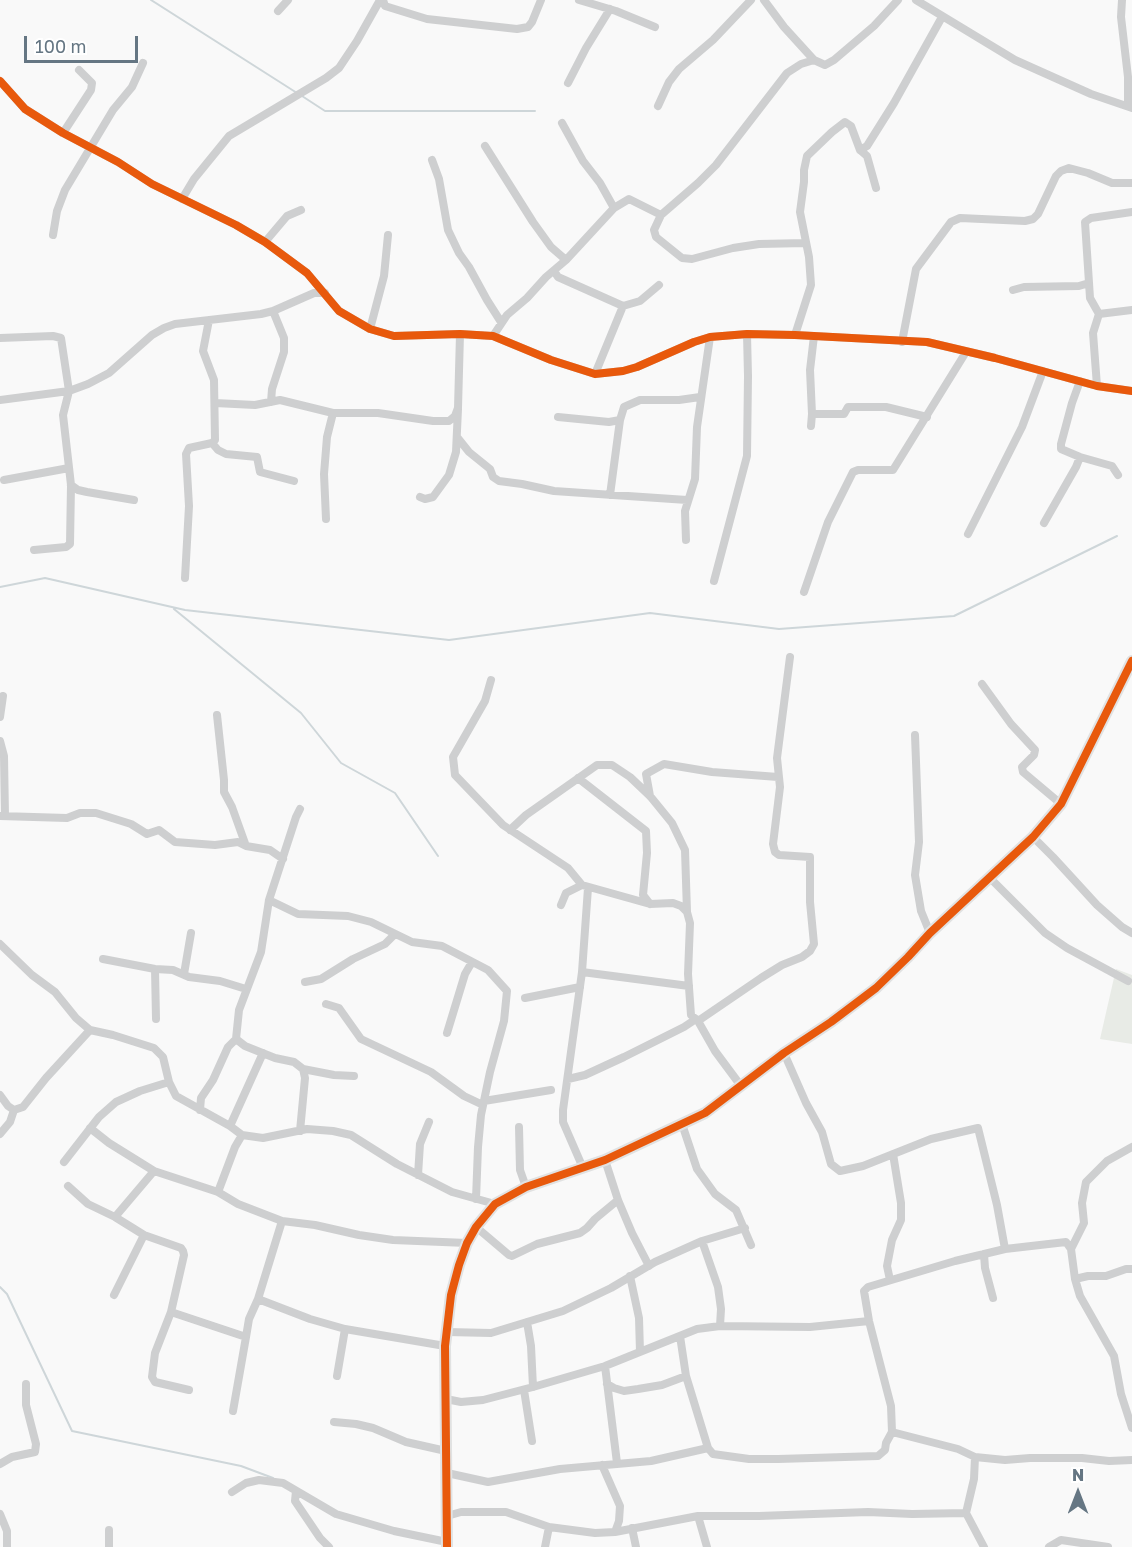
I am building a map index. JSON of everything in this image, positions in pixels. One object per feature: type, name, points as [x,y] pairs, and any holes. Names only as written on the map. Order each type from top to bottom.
[{"type":"street","points":[[278,11],[288,0]]},
{"type":"street","points":[[182,199],[194,179],[229,136],[339,68],[381,0],[385,6],[428,19],[517,28],[528,27],[541,0]]},
{"type":"street","points":[[579,0],[656,27]]},
{"type":"street","points":[[658,106],[669,82],[679,69],[713,40],[751,0]]},
{"type":"street","points":[[764,0],[784,27],[814,60],[825,65],[874,26],[898,0]]},
{"type":"street","points":[[916,0],[1015,60],[1091,94],[1130,107],[1128,50],[1121,17],[1122,0]]},
{"type":"street","points":[[568,83],[610,9]]},
{"type":"street","points":[[860,150],[867,146],[894,103],[942,17]]},
{"type":"street","points":[[806,243],[759,244],[692,259],[682,258],[656,237],[654,230],[661,216],[716,165],[787,73],[801,64],[814,60]]},
{"type":"street","points":[[53,235],[57,211],[65,190],[112,110],[132,87],[143,63]]},
{"type":"street","points":[[63,133],[91,90],[92,83],[79,70]]},
{"type":"street","points":[[0,81],[4,92],[25,109],[63,133],[265,242],[307,273],[339,310],[370,330],[394,336],[460,334],[492,336],[551,360],[596,374],[637,367],[710,337],[795,334],[927,342],[1097,386],[1132,392]]},
{"type":"street","points":[[795,334],[811,285],[809,256],[800,212],[807,156],[845,122],[851,126],[860,150],[867,156],[876,188]]},
{"type":"street","points":[[562,123],[614,208]]},
{"type":"street","points":[[485,146],[533,222],[551,247],[566,260]]},
{"type":"street","points":[[432,160],[439,179],[448,230],[459,253],[501,322]]},
{"type":"street","points":[[902,342],[916,269],[951,222],[960,218],[1025,221],[1033,219],[1056,176],[1069,168],[1088,172],[1112,183],[1132,183]]},
{"type":"street","points":[[492,336],[501,322],[527,298],[546,276],[566,260],[614,208],[629,199],[661,216]]},
{"type":"street","points":[[265,242],[287,216],[301,210]]},
{"type":"street","points":[[1097,386],[1093,333],[1099,314],[1090,298],[1085,222],[1091,218],[1132,212]]},
{"type":"street","points":[[370,330],[384,276],[388,235]]},
{"type":"street","points":[[554,271],[558,277],[622,306],[640,301],[659,285]]},
{"type":"street","points":[[1013,290],[1024,287],[1078,286],[1089,283]]},
{"type":"street","points":[[0,400],[69,391],[110,373],[152,335],[175,324],[246,317],[273,311],[314,293],[325,293]]},
{"type":"street","points":[[596,374],[622,306]]},
{"type":"street","points":[[1099,314],[1132,310]]},
{"type":"street","points":[[271,402],[272,390],[284,352],[284,338],[273,311]]},
{"type":"street","points":[[185,578],[189,506],[186,454],[189,448],[212,443],[215,440],[214,380],[203,351],[209,320]]},
{"type":"street","points":[[420,497],[425,499],[433,497],[444,484],[454,464],[460,334]]},
{"type":"street","points":[[714,581],[747,456],[747,334]]},
{"type":"street","points":[[0,338],[53,336],[61,338],[69,391],[63,415],[71,485],[70,544],[66,547],[34,550]]},
{"type":"street","points":[[811,426],[810,370],[814,336]]},
{"type":"street","points":[[686,540],[685,511],[687,500],[694,488],[700,397],[710,337]]},
{"type":"street","points":[[804,592],[828,522],[853,472],[893,470],[966,352]]},
{"type":"street","points":[[968,534],[1022,427],[1042,371]]},
{"type":"street","points":[[1080,381],[1061,449],[1112,466],[1118,475]]},
{"type":"street","points":[[610,495],[620,420],[624,407],[640,400],[679,400],[700,397]]},
{"type":"street","points":[[216,403],[255,405],[280,400],[333,413],[378,413],[433,421],[449,421],[455,416],[458,408]]},
{"type":"street","points":[[812,414],[844,414],[848,406],[886,406],[927,417]]},
{"type":"street","points":[[326,519],[324,474],[327,436],[333,413]]},
{"type":"street","points":[[558,417],[609,422],[620,420]]},
{"type":"street","points":[[457,436],[499,481],[554,491],[687,500]]},
{"type":"street","points":[[212,443],[226,454],[257,457],[260,472],[294,480]]},
{"type":"street","points":[[1044,523],[1080,457]]},
{"type":"street","points":[[4,480],[69,468]]},
{"type":"street","points":[[71,485],[78,490],[134,500]]},
{"type":"street","points":[[568,1079],[585,1075],[697,1020],[761,978],[801,957],[810,951],[814,944],[810,902],[810,857],[779,855],[775,852],[773,844],[779,797],[777,758],[790,657]]},
{"type":"street","points":[[232,1492],[246,1483],[260,1480],[283,1483],[324,1508],[351,1519],[447,1544],[445,1346],[451,1295],[466,1243],[476,1227],[495,1204],[526,1187],[605,1160],[705,1113],[784,1053],[831,1022],[876,988],[930,933],[1033,837],[1061,804],[1132,662]]},
{"type":"street","points":[[490,680],[486,701],[453,757],[455,775],[478,801],[510,830],[568,868],[585,886],[650,904],[673,903],[681,906],[687,912]]},
{"type":"street","points":[[982,684],[1004,711],[1011,724],[1035,750],[1034,755],[1022,767],[1023,772],[1061,804]]},
{"type":"street","points":[[0,717],[3,696]]},
{"type":"street","points":[[217,714],[224,792],[246,846]]},
{"type":"street","points":[[915,735],[919,842],[915,875],[921,912],[930,933]]},
{"type":"street","points":[[0,741],[4,756],[2,816],[67,818],[80,813],[96,813],[131,824],[147,834],[159,830],[167,838],[182,844],[215,845],[238,842],[246,846],[270,850],[283,859]]},
{"type":"street","points":[[650,796],[646,774],[664,764],[712,772],[778,777]]},
{"type":"street","points":[[510,830],[526,815],[597,765],[612,765],[630,777],[650,796],[672,823],[685,850],[687,912],[691,933],[688,986],[691,1016],[697,1020],[715,1051],[741,1086]]},
{"type":"street","points":[[578,778],[646,831],[647,853],[643,895],[650,904]]},
{"type":"street","points":[[200,1110],[201,1098],[213,1080],[228,1047],[236,1039],[236,1020],[261,952],[269,900],[300,809]]},
{"type":"street","points":[[1033,837],[1097,905],[1132,933]]},
{"type":"street","points":[[990,878],[1046,933],[1067,948],[1128,981]]},
{"type":"street","points":[[561,905],[566,893],[585,886]]},
{"type":"street","points":[[583,1168],[563,1122],[582,972],[585,886]]},
{"type":"street","points":[[269,900],[298,914],[348,916],[370,922],[412,942],[442,946],[488,970],[507,991],[504,1021],[483,1103],[476,1199]]},
{"type":"street","points":[[184,974],[190,933]]},
{"type":"street","points":[[305,982],[321,979],[353,959],[385,944],[395,934]]},
{"type":"street","points":[[0,944],[32,975],[55,992],[76,1018],[90,1030],[154,1048],[163,1057],[169,1082],[177,1096],[242,1135],[263,1138],[307,1129],[351,1135],[452,1192],[495,1204]]},
{"type":"street","points":[[103,959],[155,969],[173,970],[189,977],[220,981],[246,989]]},
{"type":"street","points":[[447,1033],[465,974],[472,962]]},
{"type":"street","points":[[155,969],[156,1019]]},
{"type":"street","points":[[582,972],[688,986]]},
{"type":"street","points":[[525,998],[580,987]]},
{"type":"street","points":[[326,1004],[339,1008],[361,1039],[431,1072],[464,1096],[483,1103],[551,1089]]},
{"type":"street","points":[[14,1110],[23,1107],[45,1078],[90,1030]]},
{"type":"street","points":[[236,1039],[245,1046],[294,1062],[303,1069],[354,1076]]},
{"type":"street","points":[[230,1126],[263,1053]]},
{"type":"street","points":[[784,1053],[806,1103],[822,1132],[828,1157],[833,1166],[840,1171],[863,1166],[931,1139],[978,1128],[1005,1249]]},
{"type":"street","points":[[300,1131],[305,1078],[303,1069]]},
{"type":"street","points":[[64,1162],[99,1117],[116,1102],[140,1090],[169,1082]]},
{"type":"street","points":[[0,1095],[14,1110]]},
{"type":"street","points":[[0,1134],[10,1122],[14,1110]]},
{"type":"street","points":[[418,1174],[420,1144],[429,1122]]},
{"type":"street","points":[[682,1124],[697,1169],[715,1194],[736,1210],[751,1245]]},
{"type":"street","points":[[519,1126],[520,1170],[526,1187]]},
{"type":"street","points":[[90,1128],[109,1143],[154,1171],[218,1192],[238,1204],[282,1221],[393,1240],[466,1243]]},
{"type":"street","points":[[218,1192],[242,1135]]},
{"type":"street","points":[[1071,1249],[1084,1223],[1082,1203],[1086,1182],[1107,1161],[1132,1148]]},
{"type":"street","points":[[890,1280],[887,1266],[892,1240],[901,1220],[901,1203],[893,1154]]},
{"type":"street","points":[[605,1160],[618,1200],[649,1266]]},
{"type":"street","points":[[115,1217],[154,1171]]},
{"type":"street","points":[[68,1186],[88,1204],[144,1235],[181,1248],[183,1251],[184,1256],[171,1312],[155,1353],[152,1377],[155,1382],[189,1390]]},
{"type":"street","points":[[476,1227],[509,1256],[512,1256],[537,1244],[580,1233],[618,1200]]},
{"type":"street","points":[[233,1411],[249,1319],[258,1299],[282,1221]]},
{"type":"street","points":[[447,1332],[491,1333],[563,1311],[702,1240],[745,1228]]},
{"type":"street","points":[[114,1295],[144,1235]]},
{"type":"street","points":[[702,1240],[717,1287],[721,1309],[720,1326]]},
{"type":"street","points":[[680,1336],[686,1376],[708,1448],[713,1454],[735,1455],[749,1459],[878,1456],[885,1450],[891,1432],[891,1406],[864,1291],[868,1287],[955,1260],[1005,1249],[1066,1242],[1071,1249],[1080,1296],[1114,1356],[1121,1394],[1132,1428]]},
{"type":"street","points":[[984,1254],[985,1268],[993,1298]]},
{"type":"street","points":[[1075,1279],[1106,1276],[1132,1269]]},
{"type":"street","points":[[630,1276],[639,1318],[640,1352]]},
{"type":"street","points":[[258,1299],[310,1319],[345,1329],[445,1346]]},
{"type":"street","points":[[171,1312],[246,1337]]},
{"type":"street","points":[[446,1399],[461,1402],[483,1400],[529,1388],[605,1366],[697,1329],[720,1326],[810,1327],[869,1320]]},
{"type":"street","points":[[527,1322],[531,1346],[529,1388],[532,1441]]},
{"type":"street","points":[[337,1376],[345,1329]]},
{"type":"street","points":[[605,1366],[618,1463]]},
{"type":"street","points":[[607,1384],[624,1390],[638,1389],[662,1385],[686,1376]]},
{"type":"street","points":[[0,1464],[12,1457],[35,1452],[36,1444],[26,1405],[26,1384]]},
{"type":"street","points":[[334,1422],[373,1428],[406,1442],[446,1451]]},
{"type":"street","points":[[891,1432],[958,1449],[975,1457],[1005,1460],[1030,1458],[1132,1460]]},
{"type":"street","points":[[447,1473],[488,1482],[560,1469],[651,1461],[708,1448]]},
{"type":"street","points":[[975,1457],[974,1479],[966,1513],[984,1547]]},
{"type":"street","points":[[602,1465],[620,1506],[620,1521],[615,1532]]},
{"type":"street","points":[[296,1491],[296,1501],[320,1538],[329,1547]]},
{"type":"street","points":[[447,1516],[461,1512],[506,1512],[549,1527],[573,1532],[615,1532],[698,1516],[876,1512],[966,1513]]},
{"type":"street","points":[[0,1514],[7,1531],[7,1547]]},
{"type":"street","points":[[698,1516],[707,1547]]},
{"type":"street","points":[[545,1547],[549,1527]]},
{"type":"street","points":[[632,1528],[636,1547]]},
{"type":"street","points":[[109,1530],[109,1547]]},
{"type":"street","points":[[1049,1547],[1061,1540],[1108,1547]]},
{"type":"shaded area","points":[[1116,969],[1132,975],[1132,1044],[1100,1039]]},
{"type":"waterway","points":[[151,0],[297,93]]},
{"type":"waterway","points":[[302,96],[325,111],[535,111]]},
{"type":"waterway","points":[[0,587],[45,578],[185,610],[449,640],[650,613],[779,629],[954,616],[1117,536]]},
{"type":"waterway","points":[[174,609],[301,713],[341,763],[395,793],[438,856]]},
{"type":"waterway","points":[[0,1287],[7,1294],[72,1431],[241,1466],[273,1478]]},
{"type":"cycle path","points":[[0,81],[25,109],[152,184],[236,225],[265,242],[307,273],[339,311],[370,329],[394,336],[460,334],[493,336],[551,360],[595,374],[637,367],[710,337],[747,334],[795,335],[927,342],[1097,386],[1132,391]]},
{"type":"cycle path","points":[[447,1547],[445,1346],[451,1295],[467,1243],[476,1227],[495,1204],[526,1187],[605,1160],[705,1113],[784,1053],[831,1022],[876,988],[930,933],[1033,837],[1061,804],[1132,661]]}]
